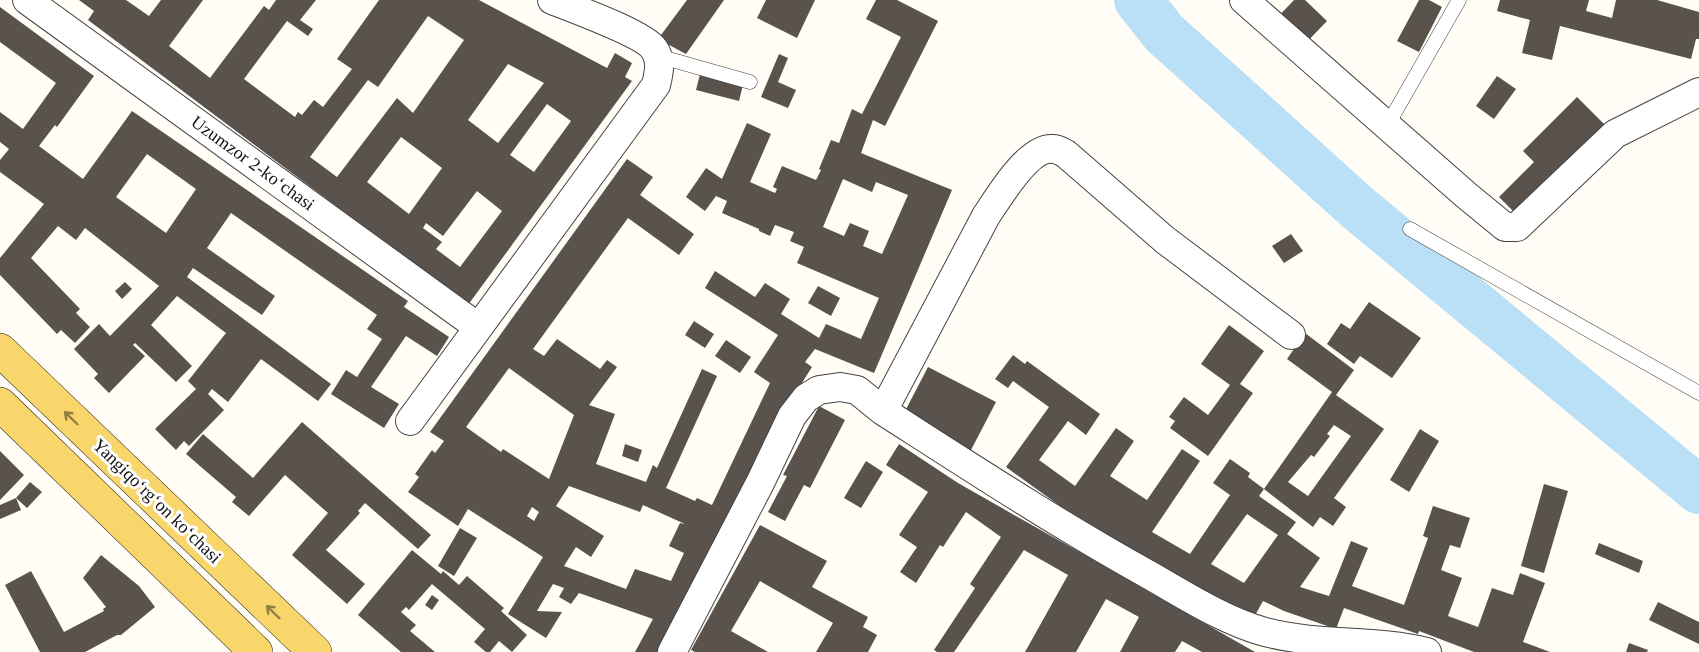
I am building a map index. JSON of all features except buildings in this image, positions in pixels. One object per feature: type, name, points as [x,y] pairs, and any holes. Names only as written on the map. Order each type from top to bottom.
[{"type":"main road","name":"Yangiqoʻrgʻon koʻchasi","points":[[0,350],[315,652]]},
{"type":"main road","points":[[0,404],[256,652]]},
{"type":"street","name":"Uzumzor 2-koʻchasi","points":[[27,0],[478,327]]},
{"type":"street","points":[[410,420],[656,85],[660,70],[658,56],[653,47],[640,37],[552,0]]},
{"type":"street","points":[[1244,0],[1505,226],[1517,226],[1615,134],[1699,92]]},
{"type":"street","points":[[883,411],[986,216],[1026,163],[1039,152],[1052,148],[1066,154],[1165,240],[1291,334]]},
{"type":"street","points":[[677,650],[792,416],[806,398],[819,390],[840,387],[857,390],[883,411],[1082,538],[1215,612],[1264,632],[1427,652]]},
{"type":"lane","points":[[1387,126],[1459,0]]},
{"type":"lane","points":[[658,56],[750,82]]},
{"type":"lane","points":[[1410,229],[1699,393]]},
{"type":"lane","points":[[0,421],[242,652]]},
{"type":"waterway","points":[[1138,0],[1164,33],[1358,208],[1699,490]]}]
